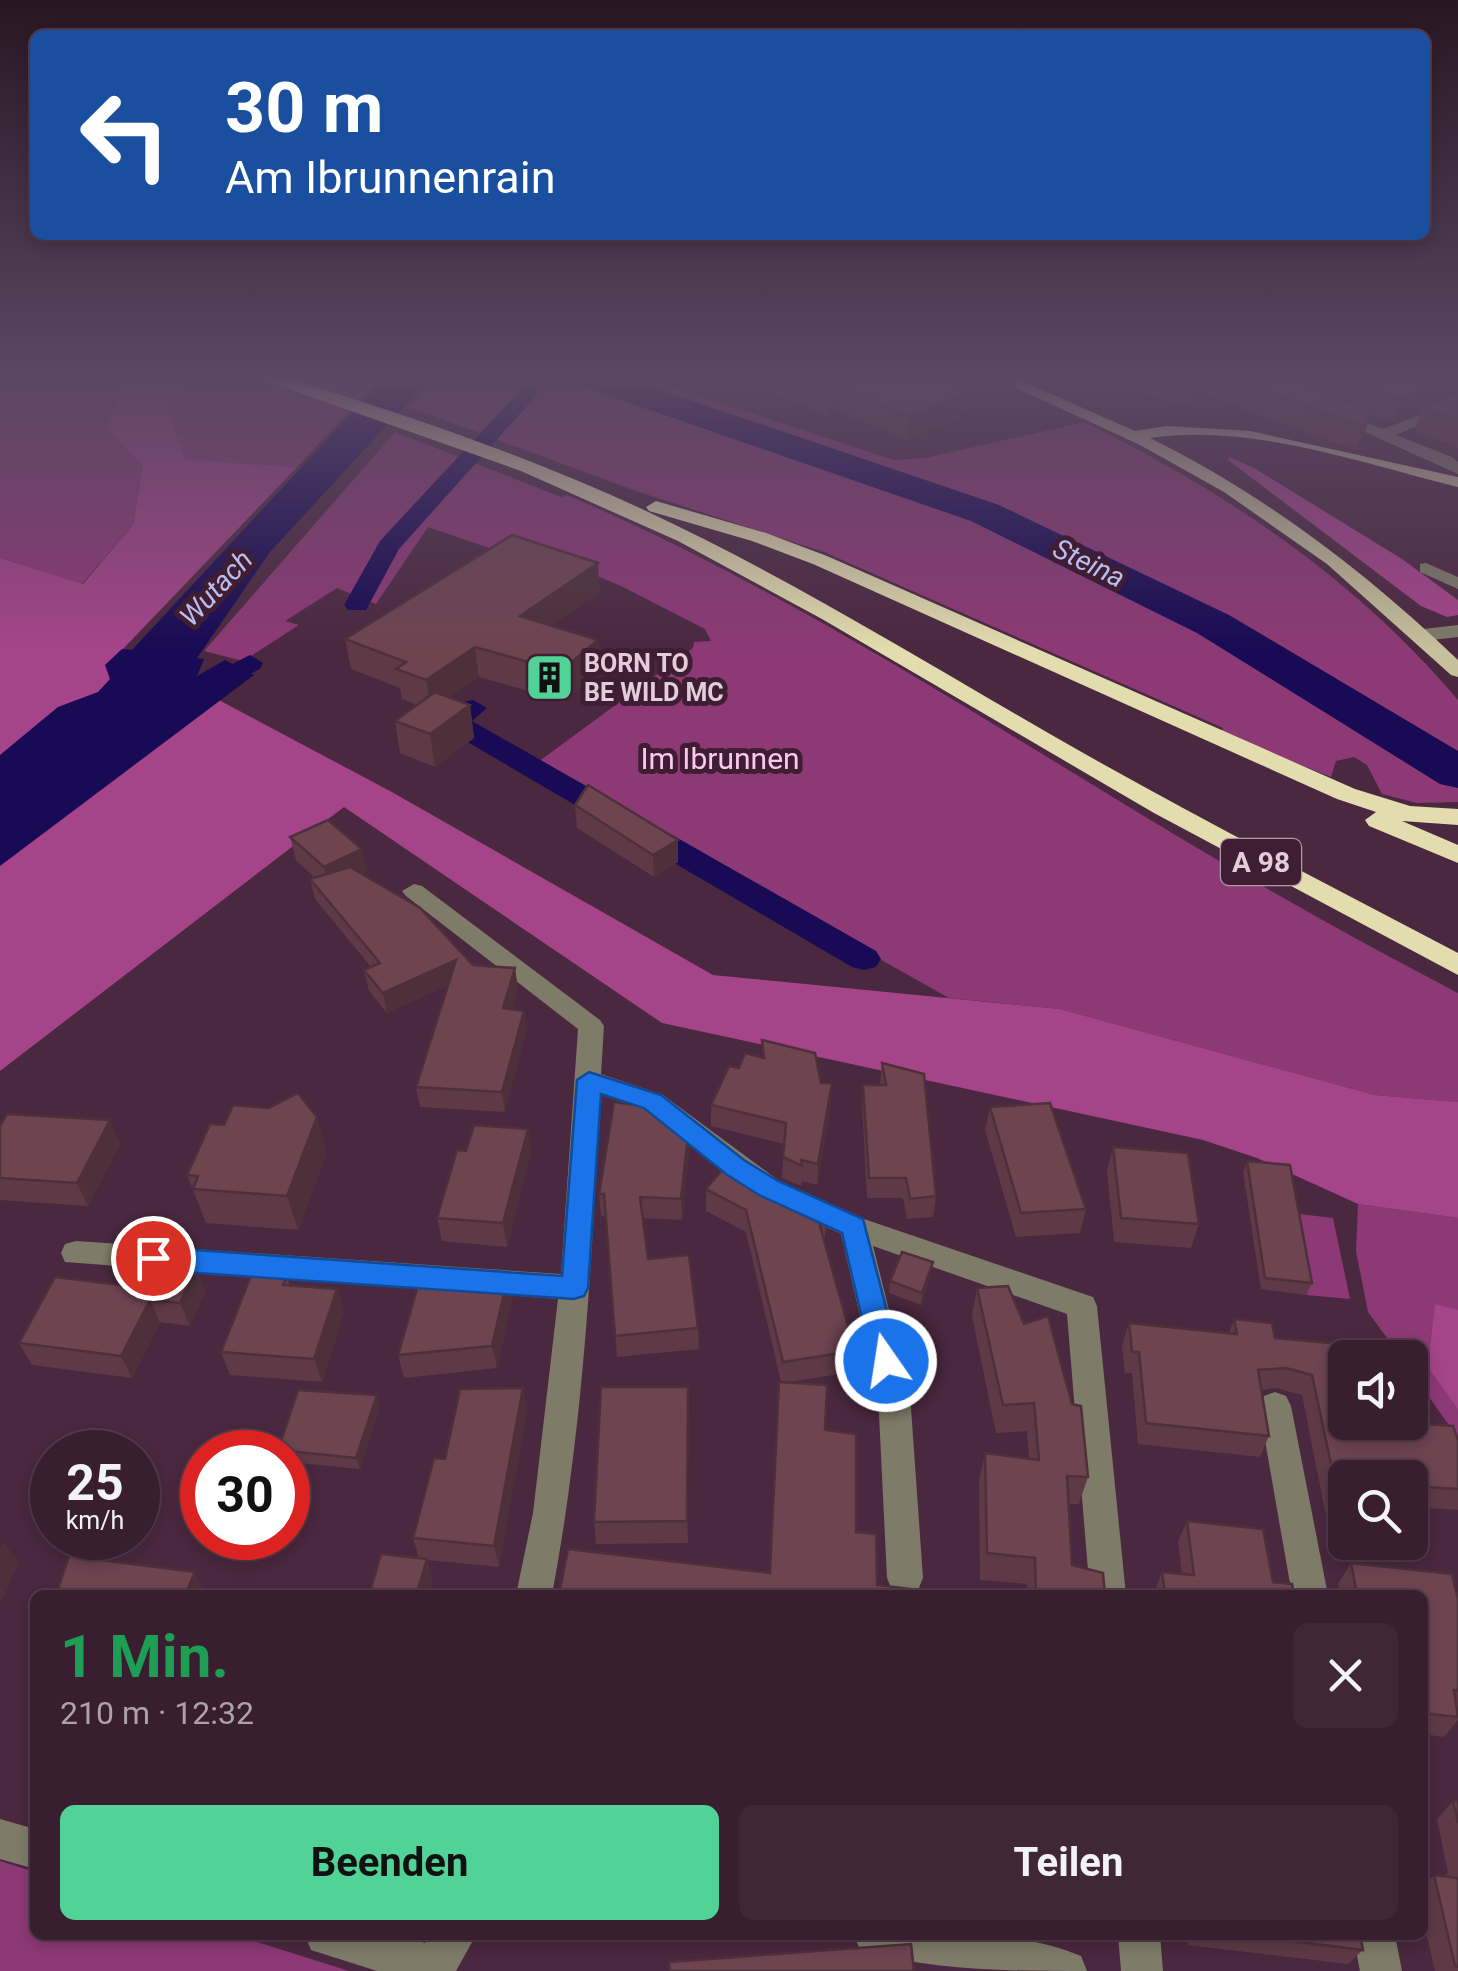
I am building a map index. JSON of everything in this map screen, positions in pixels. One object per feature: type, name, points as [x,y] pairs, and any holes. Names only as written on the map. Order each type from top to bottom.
[{"type":"highway","name":"A 98","points":[[522,466],[684,536],[839,620],[1210,834],[1458,965]]},
{"type":"highway","points":[[556,479],[759,537],[1346,794],[1408,814],[1458,817]]},
{"type":"highway","points":[[881,588],[997,649],[1458,854]]},
{"type":"main road","points":[[1189,466],[1232,490],[1341,565],[1458,671]]},
{"type":"main road","points":[[1209,466],[1232,490]]},
{"type":"main road","points":[[1378,466],[1458,482]]},
{"type":"street","points":[[1426,568],[1458,584]]},
{"type":"street","points":[[1423,636],[1458,631]]},
{"type":"street","points":[[414,892],[591,1026],[574,1288],[550,1514],[535,1590]]},
{"type":"street","points":[[589,1080],[652,1102],[768,1188],[854,1227],[1082,1306],[1108,1590]]},
{"type":"street","points":[[854,1227],[894,1394],[905,1578]]},
{"type":"street","points":[[76,1253],[574,1288]]},
{"type":"street","points":[[1275,1406],[1309,1590]]},
{"type":"street","points":[[0,1839],[30,1848]]},
{"type":"street","points":[[352,1940],[440,1957]]},
{"type":"street","points":[[902,1940],[1066,1971]]},
{"type":"street","points":[[1139,1940],[1142,1971]]},
{"type":"street","points":[[1375,1940],[1381,1971]]},
{"type":"green space","points":[[0,466],[143,466],[133,525],[82,584],[0,558]]},
{"type":"green space","name":"Im Ibrunnen","points":[[365,466],[482,466],[561,497],[567,495],[778,598],[1242,874],[1458,993],[1458,1102],[1375,1095],[1060,1009],[949,998],[534,765],[693,648],[694,642],[711,641],[705,629],[621,586],[523,545],[501,552],[428,527],[376,604],[337,588],[285,621],[299,625],[243,661],[204,651]]},
{"type":"green space","points":[[568,466],[1167,466],[1238,509],[1332,577],[1418,656],[1458,700],[1458,750],[1452,757],[1458,760],[1458,802],[1417,803],[1382,794],[1367,765],[1354,757],[1336,761],[1331,777],[1221,733],[1223,728],[824,552]]},
{"type":"green space","points":[[1358,1204],[1458,1218],[1458,1438],[1428,1396],[1428,1340],[1389,1340],[1368,1312],[1356,1251]]},
{"type":"green space","points":[[1291,1213],[1333,1218],[1350,1299],[1306,1295]]},
{"type":"green space","points":[[0,1861],[30,1870],[30,1940],[251,1940],[349,1971],[0,1971]]},
{"type":"shaded area","points":[[143,466],[297,467],[123,649],[390,791],[713,975],[1060,1009],[1375,1095],[1458,1102],[1458,1218],[1358,1204],[1257,1158],[1203,1140],[662,1023],[344,807],[0,1071],[0,558],[83,584],[133,525]]},
{"type":"shaded area","points":[[1236,466],[1254,468],[1402,559],[1458,600],[1458,615],[1447,617],[1421,606]]},
{"type":"shaded area","points":[[1435,1304],[1458,1310],[1458,1409],[1428,1367]]},
{"type":"water","name":"Wutach","points":[[303,466],[349,466],[270,552],[197,658],[204,659],[197,676],[225,660],[254,675],[0,866],[0,755],[58,707],[98,692],[110,679],[105,665],[122,649],[132,650]]},
{"type":"building","points":[[512,535],[598,563],[520,616],[598,640],[561,671],[475,647],[426,680],[396,669],[406,662],[345,639]]},
{"type":"building","points":[[435,692],[470,705],[430,734],[395,721]]},
{"type":"building","points":[[588,785],[678,840],[653,855],[575,805]]},
{"type":"building","points":[[328,820],[362,849],[324,867],[290,837]]},
{"type":"building","points":[[350,867],[420,908],[473,965],[515,968],[503,1008],[524,1011],[502,1092],[416,1087],[456,960],[383,993],[364,970],[380,963],[310,879]]},
{"type":"building","points":[[762,1040],[815,1053],[821,1083],[832,1083],[818,1164],[801,1160],[802,1166],[783,1157],[786,1123],[711,1105],[729,1066],[739,1068],[745,1053],[764,1058]]},
{"type":"building","points":[[882,1063],[924,1074],[936,1196],[910,1199],[906,1178],[869,1178],[863,1085],[886,1085]]},
{"type":"building","points":[[298,1093],[317,1117],[287,1196],[193,1189],[198,1176],[187,1175],[210,1124],[224,1125],[233,1105],[269,1108]]},
{"type":"building","points":[[614,1102],[665,1109],[689,1127],[681,1199],[640,1197],[648,1259],[689,1255],[698,1328],[615,1336],[604,1194],[599,1194]]},
{"type":"building","points":[[1050,1103],[1086,1209],[1021,1213],[990,1107]]},
{"type":"building","points":[[7,1114],[110,1120],[77,1183],[0,1178],[0,1126]]},
{"type":"building","points":[[474,1125],[528,1129],[503,1223],[437,1218],[457,1150],[466,1151]]},
{"type":"building","points":[[1113,1147],[1188,1153],[1199,1224],[1121,1218]]},
{"type":"building","points":[[1247,1161],[1290,1165],[1312,1283],[1265,1278]]},
{"type":"building","points":[[727,1164],[813,1203],[815,1209],[827,1215],[817,1215],[855,1351],[783,1362],[746,1210],[706,1189]]},
{"type":"building","points":[[902,1252],[933,1262],[922,1293],[890,1281]]},
{"type":"building","points":[[150,1263],[196,1268],[180,1303],[150,1300],[121,1356],[19,1343],[55,1277],[137,1287]]},
{"type":"building","points":[[252,1273],[287,1276],[283,1285],[337,1289],[314,1359],[221,1352]]},
{"type":"building","points":[[458,1273],[508,1276],[492,1346],[398,1355],[420,1279],[456,1282]]},
{"type":"building","points":[[1008,1286],[1024,1324],[1048,1316],[1072,1404],[1081,1406],[1088,1477],[1067,1476],[1072,1565],[1103,1573],[1105,1590],[1036,1590],[1035,1558],[987,1553],[985,1453],[1039,1460],[1034,1403],[1003,1405],[977,1288]]},
{"type":"building","points":[[1234,1319],[1272,1323],[1275,1338],[1328,1343],[1328,1440],[1428,1440],[1428,1424],[1453,1426],[1458,1440],[1458,1489],[1428,1487],[1428,1460],[1330,1460],[1312,1375],[1286,1368],[1258,1370],[1269,1436],[1146,1423],[1139,1352],[1132,1352],[1129,1323],[1237,1334]]},
{"type":"building","points":[[779,1382],[827,1385],[825,1430],[856,1434],[856,1532],[876,1534],[877,1585],[919,1590],[560,1590],[568,1549],[770,1573]]},
{"type":"building","points":[[601,1387],[688,1387],[687,1521],[594,1522]]},
{"type":"building","points":[[523,1388],[494,1546],[413,1538],[434,1458],[445,1459],[460,1389]]},
{"type":"building","points":[[298,1390],[377,1395],[356,1458],[310,1453],[310,1430],[285,1430]]},
{"type":"building","points":[[1187,1521],[1263,1529],[1273,1582],[1292,1584],[1293,1590],[1164,1590],[1162,1572],[1194,1575]]},
{"type":"building","points":[[381,1554],[427,1559],[418,1590],[370,1590]]},
{"type":"building","points":[[68,1560],[100,1560],[195,1572],[187,1590],[58,1590]]},
{"type":"building","points":[[1351,1563],[1452,1574],[1458,1599],[1458,1691],[1454,1690],[1458,1717],[1428,1714],[1428,1590],[1356,1590]]},
{"type":"building","points":[[1434,1875],[1458,1878],[1458,1967],[1455,1966]]},
{"type":"building","points":[[1283,1940],[1361,1940],[1363,1950]]},
{"type":"building","points":[[911,1944],[914,1971],[670,1971],[669,1962]]},
{"type":"waterway","points":[[357,605],[388,546],[461,466]]},
{"type":"waterway","name":"Steina","points":[[847,466],[985,513],[1213,624],[1458,773]]},
{"type":"waterway","points":[[200,692],[250,663]]},
{"type":"waterway","points":[[473,708],[452,721],[864,959]]},
{"type":"place","name":"BORN TO BE WILD MC","points":[[549,677]]},
{"type":"route","points":[[153,1258],[574,1288],[589,1080],[652,1102],[768,1188],[854,1227],[886,1361]]}]
